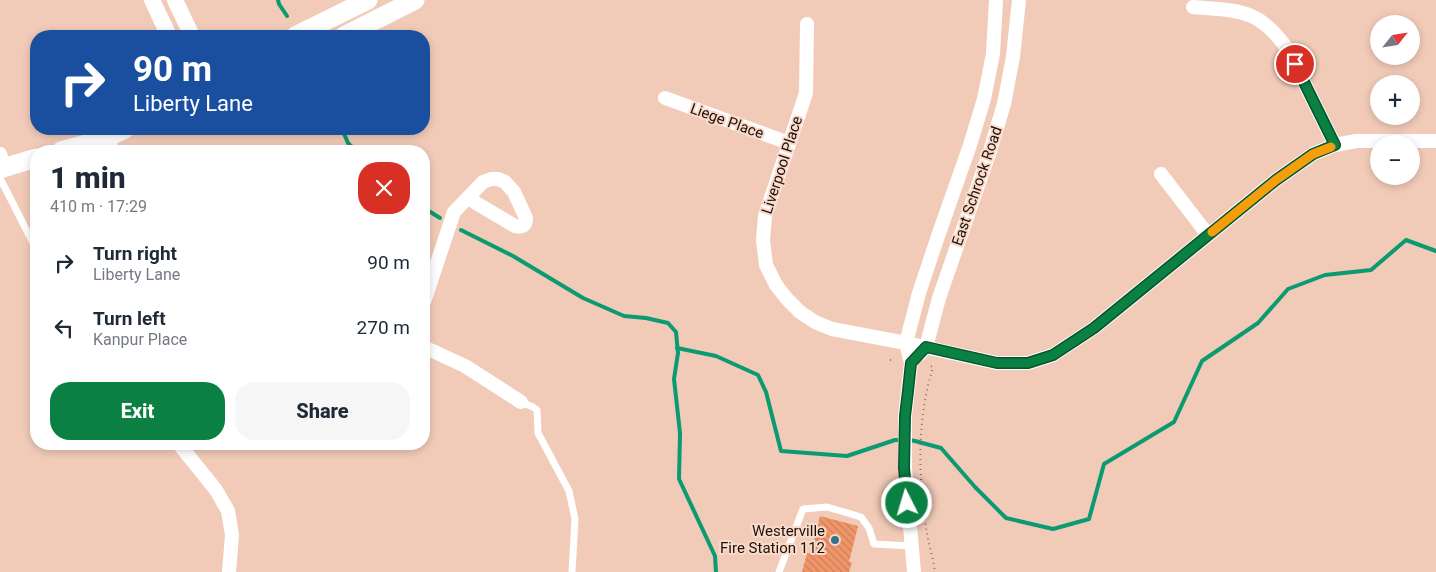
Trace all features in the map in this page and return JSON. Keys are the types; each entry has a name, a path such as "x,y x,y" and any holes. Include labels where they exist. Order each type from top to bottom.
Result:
{"main road":[{"path":"307,30 368,0"},
{"path":"356,30 415,0"},
{"path":"82,145 100,140 117,139"},
{"path":"1,167 30,160"}],"street":[{"path":"152,0 166,30"},
{"path":"175,0 189,30"},
{"name":"East Schrock Road","path":"914,572 904,468 905,416 911,363 906,342 919,292 968,153 984,99 993,54 996,0"},
{"name":"East Schrock Road","path":"911,363 926,347 942,290 1004,104 1013,58 1019,0"},
{"path":"1193,7 1242,12 1255,17 1268,26 1288,50 1335,145"},
{"name":"Liverpool Place","path":"807,24 806,93 765,216 763,240 766,265 776,285 787,300 800,312 832,329 906,342 997,363 1028,363 1053,355 1094,328 1276,180 1313,154 1335,145 1356,141 1436,141"},
{"name":"Liege Place","path":"665,98 789,143"},
{"path":"1161,174 1208,236"},
{"path":"430,284 454,212 469,197"},
{"path":"430,350 464,366 521,402"},
{"path":"184,450 216,490 228,511 232,534 229,572"}],"lane":[{"path":"1,167 30,235"},
{"path":"521,402 537,410 538,433 569,492 575,519 572,572"},
{"path":"779,572 803,509 827,507 861,516 869,528 874,544 912,546"}],"path":[{"path":"932,367 924,402 921,486 926,529 935,572"}],"building":[{"name":"Westerville Fire Station 112","path":"820,516 858,526 849,562 852,562 849,572 802,572 807,553 811,554"}],"waterway":[{"path":"278,0 287,16"},
{"path":"345,135 350,145"},
{"path":"430,212 440,218"},
{"path":"461,230 513,256 583,298 624,316 668,323 676,332 678,353 674,379 680,433 679,479 715,556 716,572"},
{"path":"909,440 941,448 975,487 1006,518 1053,529 1089,519 1104,464 1174,422 1202,361 1258,323 1288,289 1325,275 1371,270 1406,240 1436,251"},
{"path":"677,348 716,356 758,375 766,392 781,451 847,456 895,440 902,440"}],"slow traffic":[{"path":"1212,232 1276,180 1313,154 1331,147"}],"place":[{"name":"Westerville Fire Station 112","path":"835,540"}],"route":[{"path":"907,503 904,468 905,416 911,363 926,347 997,363 1028,363 1053,355 1094,328 1276,180 1313,154 1335,145 1295,64"}]}
